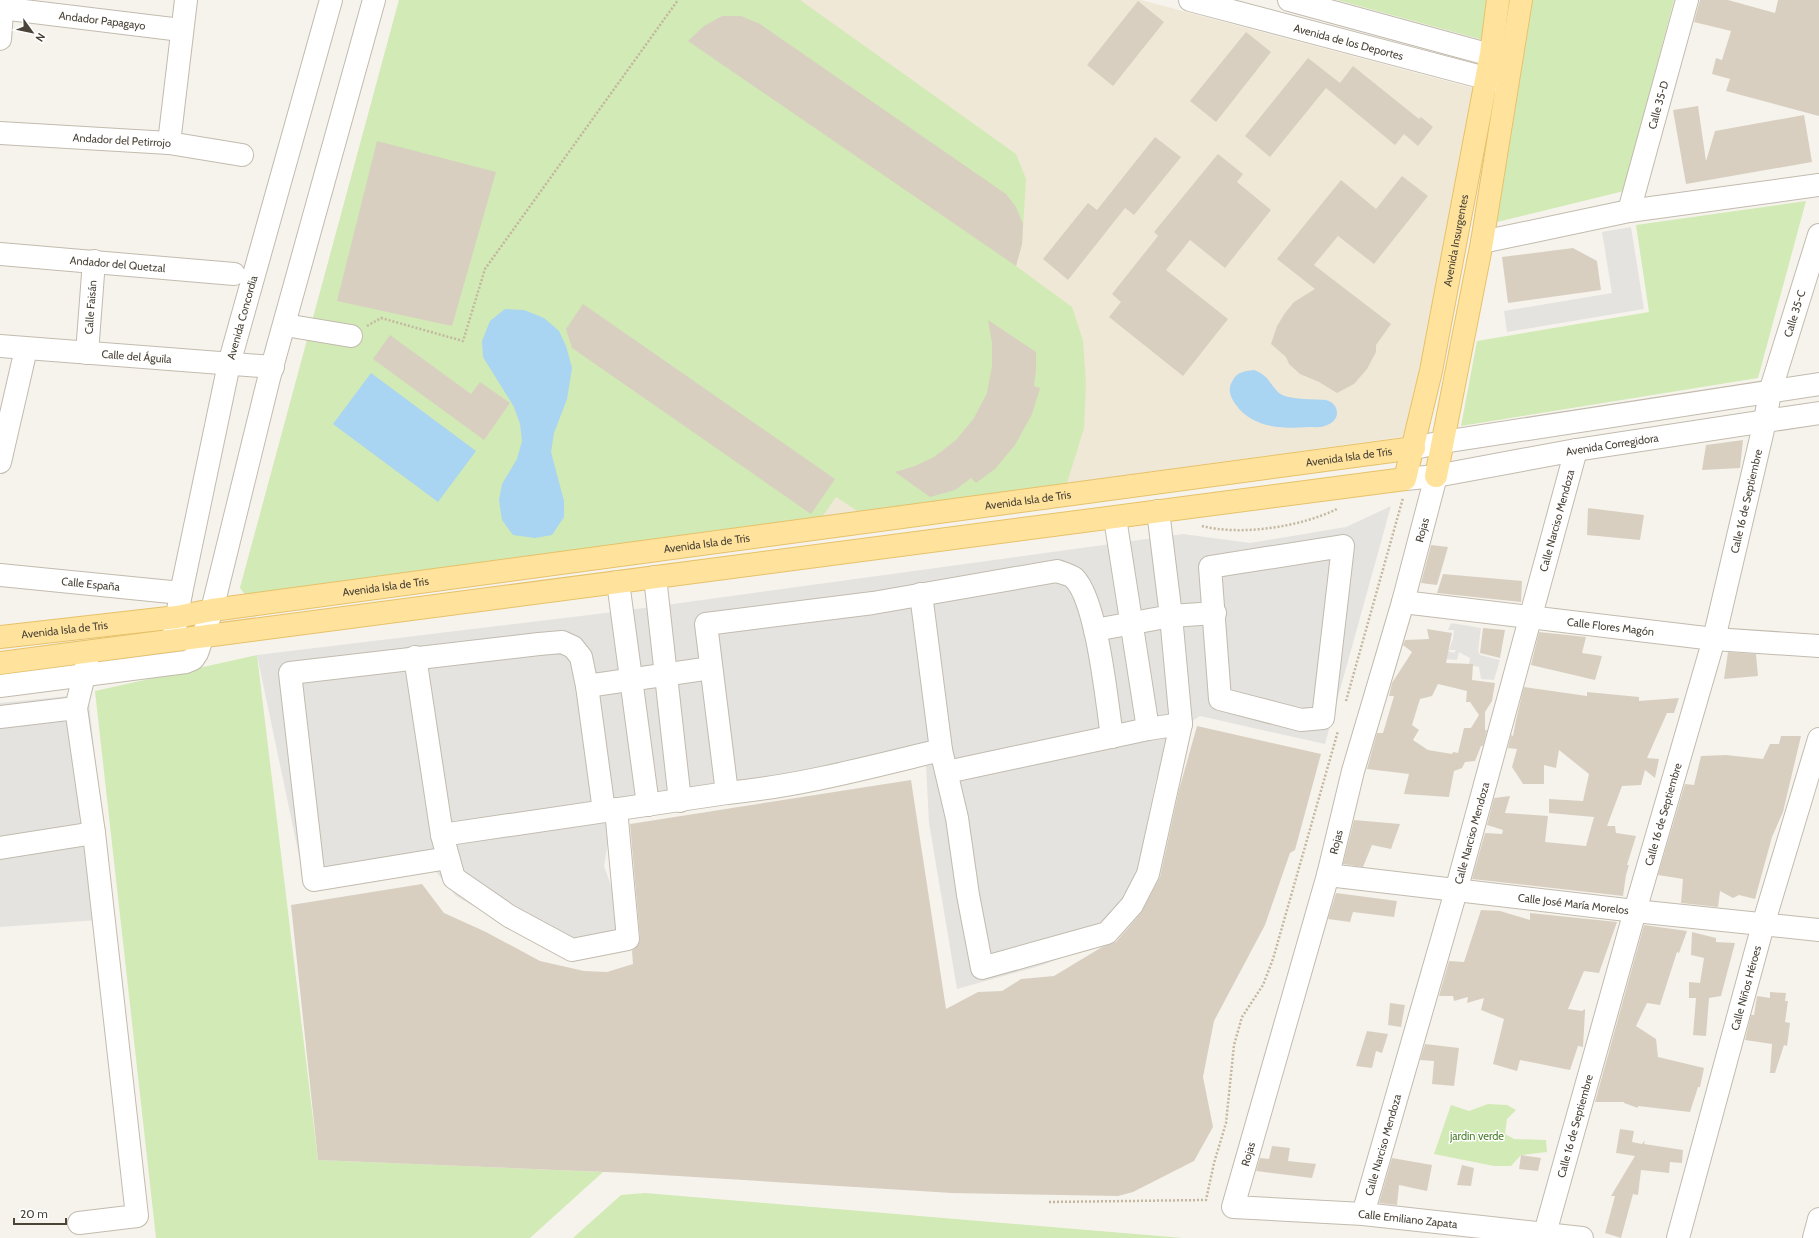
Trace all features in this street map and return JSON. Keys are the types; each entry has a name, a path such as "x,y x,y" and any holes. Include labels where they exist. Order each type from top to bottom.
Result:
{"main road":[{"name":"Avenida Insurgentes","path":"1405,485 1431,371 1491,54 1498,0"},
{"path":"1436,476 1482,242 1513,60 1521,0"},
{"name":"Avenida Isla de Tris","path":"0,636 177,617 212,610 1414,448"},
{"path":"0,663 1114,518 1158,511 1405,485"}],"street":[{"path":"169,143 181,30 186,0"},
{"name":"Avenida Concordia","path":"173,640 181,593 228,369 331,0"},
{"path":"0,686 186,662 193,658 197,653 204,637 212,610 271,372 374,0"},
{"name":"Avenida de los Deportes","path":"1190,0 1508,84"},
{"path":"1289,0 1513,60"},
{"name":"Calle 35-D","path":"1629,210 1687,0"},
{"path":"0,39 2,5"},
{"name":"Andador Papagayo","path":"2,5 181,30"},
{"name":"Andador del Petirrojo","path":"0,133 169,143 242,155"},
{"path":"1482,242 1629,210 1819,185"},
{"name":"Calle 35-C","path":"1770,392 1819,235"},
{"name":"Andador del Quetzal","path":"0,254 234,274"},
{"name":"Calle Faisán","path":"87,353 94,261"},
{"path":"285,325 352,336"},
{"name":"Calle del Águila","path":"0,346 25,355 271,372"},
{"name":"Calle del Águila","path":"0,359 25,355 87,353 228,369"},
{"path":"0,462 25,355"},
{"path":"1414,448 1443,442 1819,384"},
{"name":"Calle 16 de Septiembre","path":"1545,1233 1635,911 1714,639 1765,422 1770,392"},
{"name":"Avenida Corregidora","path":"1405,485 1436,476 1576,450 1819,413"},
{"name":"Calle Narciso Mendoza","path":"1363,1214 1456,891 1576,450"},
{"name":"Rojas","path":"1233,1207 1328,875 1353,771 1403,602 1436,476"},
{"path":"921,594 941,750 948,772 958,818 968,895 982,968 1107,933 1132,905 1148,874 1181,724 1171,616 1158,511"},
{"path":"1114,518 1148,729"},
{"path":"1343,546 1323,718 1302,720 1220,698 1215,613 1210,567 1343,546"},
{"path":"727,793 706,624 873,603 1057,572 1074,578 1085,596 1095,630 1112,737"},
{"name":"Calle España","path":"0,575 181,593"},
{"path":"655,577 680,801"},
{"path":"618,582 648,806"},
{"name":"Calle Flores Magón","path":"1403,602 1714,639 1819,646"},
{"path":"1095,630 1171,616 1215,613"},
{"path":"415,658 442,835 454,878 509,916 572,950 628,939 610,810 581,657 573,647 562,642 415,658 290,673 314,880 448,858"},
{"path":"78,1222 137,1216 94,833 76,708 91,651"},
{"path":"587,686 711,668"},
{"path":"0,717 76,708"},
{"path":"948,772 1148,729 1181,724"},
{"name":"Calle Niños Héroes","path":"1678,1238 1763,925 1819,739"},
{"path":"442,835 610,810 648,806 727,793 766,789 807,782 941,750"},
{"path":"0,848 94,833"},
{"name":"Calle José María Morelos","path":"1328,875 1456,891 1819,930"},
{"name":"Calle Emiliano Zapata","path":"1233,1207 1363,1214 1582,1238"},
{"path":"1814,1238 1819,1219"}],"path":[{"path":"352,336 381,318 463,341 485,269 678,0"},
{"path":"1345,706 1405,485"},
{"path":"1195,524 1230,531 1250,531 1292,523 1325,514 1338,508"},
{"path":"1049,1202 1206,1200 1214,1163 1226,1123 1234,1045 1242,1017 1263,985 1273,959 1338,729"}],"shaded area":[{"path":"399,0 1141,0 1473,88 1408,436 247,597 240,588"},
{"path":"1631,227 1644,309 1507,332 1504,311 1612,293 1602,232"},
{"path":"1391,506 1325,744 1200,716 1173,733 1156,779 1132,897 1087,947 1043,965 957,989 929,823 926,766 816,789 613,813 604,866 623,920 625,950 566,960 456,896 428,862 306,889 257,655 622,611 1183,534 1250,543 1346,527"},
{"path":"1451,623 1481,628 1478,651 1480,655 1500,660 1494,680 1481,679 1479,667 1469,665 1470,658 1459,652 1457,660 1443,659 1448,651 1454,653 1456,650 1449,650 1453,639 1454,630 1448,630"},
{"path":"88,694 113,919 0,927 0,703"}],"green space":[{"path":"399,0 800,0 1016,154 1026,179 1022,244 1016,266 1072,307 1083,341 1086,383 1084,428 1067,483 859,512 836,497 822,517 247,597 240,588"},
{"path":"1337,0 1489,0 1483,40"},
{"path":"1533,0 1674,0 1624,191 1497,222"},
{"path":"1806,201 1758,378 1461,426 1477,341 1649,312 1636,225"},
{"path":"257,655 318,1160 603,1172 530,1238 156,1238 95,691"},
{"name":"jardin verde","path":"1488,1104 1507,1105 1516,1110 1507,1119 1505,1134 1514,1139 1546,1140 1547,1152 1521,1155 1511,1166 1494,1166 1434,1154 1451,1105 1469,1111"},
{"path":"645,1193 1183,1238 573,1238 621,1195"}],"water":[{"path":"505,309 524,310 544,318 559,331 566,346 572,368 567,399 554,433 551,452 564,501 564,517 552,535 535,538 513,535 502,520 499,500 502,484 517,459 522,441 520,424 514,407 483,357 482,341 490,321"},
{"path":"1254,370 1264,375 1275,389 1283,395 1295,398 1326,400 1331,402 1336,408 1337,412 1335,420 1323,427 1289,428 1259,423 1243,413 1232,399 1230,390 1231,383 1237,375 1244,371"},
{"path":"371,373 476,451 438,502 333,424"}],"building":[{"path":"1700,0 1728,0 1775,13 1778,0 1819,0 1819,116 1726,91 1730,79 1712,74 1716,58 1722,60 1731,31 1694,22"},
{"path":"1138,1 1164,22 1113,86 1087,65"},
{"path":"722,16 741,16 760,24 1006,194 1016,207 1023,224 1022,244 1016,266 688,41 704,26"},
{"path":"1246,32 1271,52 1216,122 1190,101"},
{"path":"1308,58 1340,83 1353,66 1419,119 1421,117 1433,127 1418,146 1404,134 1395,145 1326,88 1270,157 1245,136"},
{"path":"1698,106 1706,161 1715,131 1804,115 1812,162 1686,184 1673,110"},
{"path":"1155,137 1181,157 1134,215 1125,208 1068,280 1043,259 1088,203 1097,210"},
{"path":"377,141 496,172 452,326 337,301"},
{"path":"1218,154 1243,174 1237,182 1271,210 1225,268 1190,240 1166,270 1228,319 1183,376 1109,317 1121,302 1112,294 1158,236 1154,232"},
{"path":"1402,176 1428,196 1374,264 1338,236 1314,265 1391,324 1376,345 1376,352 1367,369 1354,384 1337,393 1319,382 1300,374 1289,364 1286,357 1271,344 1277,326 1285,313 1294,302 1315,289 1277,259 1341,180 1376,209"},
{"path":"1573,248 1597,261 1601,290 1508,303 1502,257"},
{"path":"583,304 835,479 811,514 572,348 566,329"},
{"path":"988,320 1036,352 1034,386 1040,388 1032,414 1015,445 995,469 976,483 971,478 955,490 930,497 895,472 915,466 934,457 956,440 974,418 987,393 992,366 992,343"},
{"path":"390,335 471,394 480,382 510,403 484,440 373,359"},
{"path":"1743,440 1740,468 1702,470 1706,445"},
{"path":"1588,508 1644,515 1640,540 1587,535"},
{"path":"1431,545 1448,547 1437,585 1421,583"},
{"path":"1443,574 1522,581 1521,602 1437,593"},
{"path":"1483,628 1505,630 1500,658 1480,653"},
{"path":"1427,629 1452,633 1446,663 1473,664 1472,680 1495,683 1492,701 1485,712 1485,730 1487,730 1483,746 1481,746 1475,761 1465,762 1462,768 1454,771 1449,797 1404,794 1409,774 1367,769 1377,733 1383,733 1394,696 1389,696 1392,683 1412,652 1403,645 1405,640 1429,639","holes":["1438,684 1467,691 1466,702 1470,702 1479,715 1471,728 1464,728 1458,753 1453,752 1452,754 1428,750 1413,740 1419,730 1412,725 1420,699 1432,696"]},
{"path":"1539,632 1586,637 1582,653 1602,656 1595,680 1531,665"},
{"path":"1728,652 1756,654 1758,676 1724,679"},
{"path":"1524,687 1587,696 1587,692 1639,697 1639,701 1679,698 1674,713 1667,713 1647,758 1659,759 1655,778 1645,770 1641,785 1622,786 1607,826 1615,826 1616,833 1636,836 1627,865 1629,865 1623,896 1472,879 1485,833 1502,834 1503,830 1487,825 1494,798 1510,796 1505,813 1548,816 1545,842 1586,846 1594,817 1549,813 1549,799 1583,801 1589,774 1559,750 1556,768 1544,765 1544,784 1523,784 1512,767 1517,749 1508,748 1511,735 1513,736"},
{"path":"1197,726 1321,754 1295,850 1290,853 1265,925 1214,1021 1203,1077 1213,1127 1194,1161 1133,1192 1118,1196 952,1193 629,1173 318,1160 291,905 422,884 444,913 486,932 540,961 584,971 607,972 633,964 632,951 639,944 640,938 630,824 911,780 946,1009 978,992 1002,991 1021,979 1054,976 1102,947 1116,942 1141,913 1160,877 1179,790"},
{"path":"1781,736 1801,736 1783,812 1772,837 1755,899 1739,895 1733,898 1720,891 1718,907 1681,903 1683,879 1658,875 1685,784 1694,785 1701,756 1726,755 1763,759 1770,744 1779,744"},
{"path":"1354,820 1400,824 1391,849 1372,845 1363,867 1343,864"},
{"path":"1336,893 1397,901 1394,917 1353,912 1350,922 1328,919"},
{"path":"1481,910 1500,911 1530,920 1530,913 1617,922 1599,973 1584,971 1568,1009 1582,1011 1585,1009 1583,1047 1578,1046 1570,1070 1520,1060 1517,1071 1493,1064 1504,1019 1481,1010 1484,998 1467,1003 1468,997 1454,1001 1453,996 1439,996 1449,961 1464,962"},
{"path":"1644,925 1687,931 1679,953 1677,952 1660,1005 1647,1003 1636,1026 1656,1039 1658,1057 1704,1068 1700,1087 1698,1087 1690,1112 1638,1106 1638,1108 1624,1102 1595,1102"},
{"path":"1692,932 1716,938 1716,942 1735,943 1721,996 1709,998 1706,1036 1693,1035 1696,998 1689,998 1689,982 1700,983 1704,958 1691,955"},
{"path":"1770,992 1786,993 1785,1001 1788,1001 1785,1022 1790,1023 1787,1046 1784,1045 1775,1073 1770,1073 1772,1044 1745,1040 1751,1015 1754,1015 1757,996 1770,998"},
{"path":"1390,1003 1405,1005 1401,1027 1388,1025"},
{"path":"1367,1031 1388,1034 1382,1053 1376,1051 1372,1068 1356,1066"},
{"path":"1425,1044 1459,1048 1454,1086 1432,1084 1434,1061 1420,1060"},
{"path":"1620,1129 1634,1131 1632,1142 1642,1144 1645,1140 1644,1144 1683,1150 1682,1163 1670,1162 1669,1173 1641,1170 1638,1195 1633,1194 1621,1238 1605,1233 1615,1196 1611,1196 1635,1156 1616,1153"},
{"path":"1272,1146 1290,1148 1288,1161 1316,1164 1312,1178 1256,1171 1260,1158 1269,1159"},
{"path":"1521,1155 1541,1158 1538,1171 1519,1169"},
{"path":"1392,1158 1432,1165 1427,1191 1399,1185 1397,1205 1379,1203"},
{"path":"1462,1165 1474,1168 1471,1186 1457,1185"}]}
